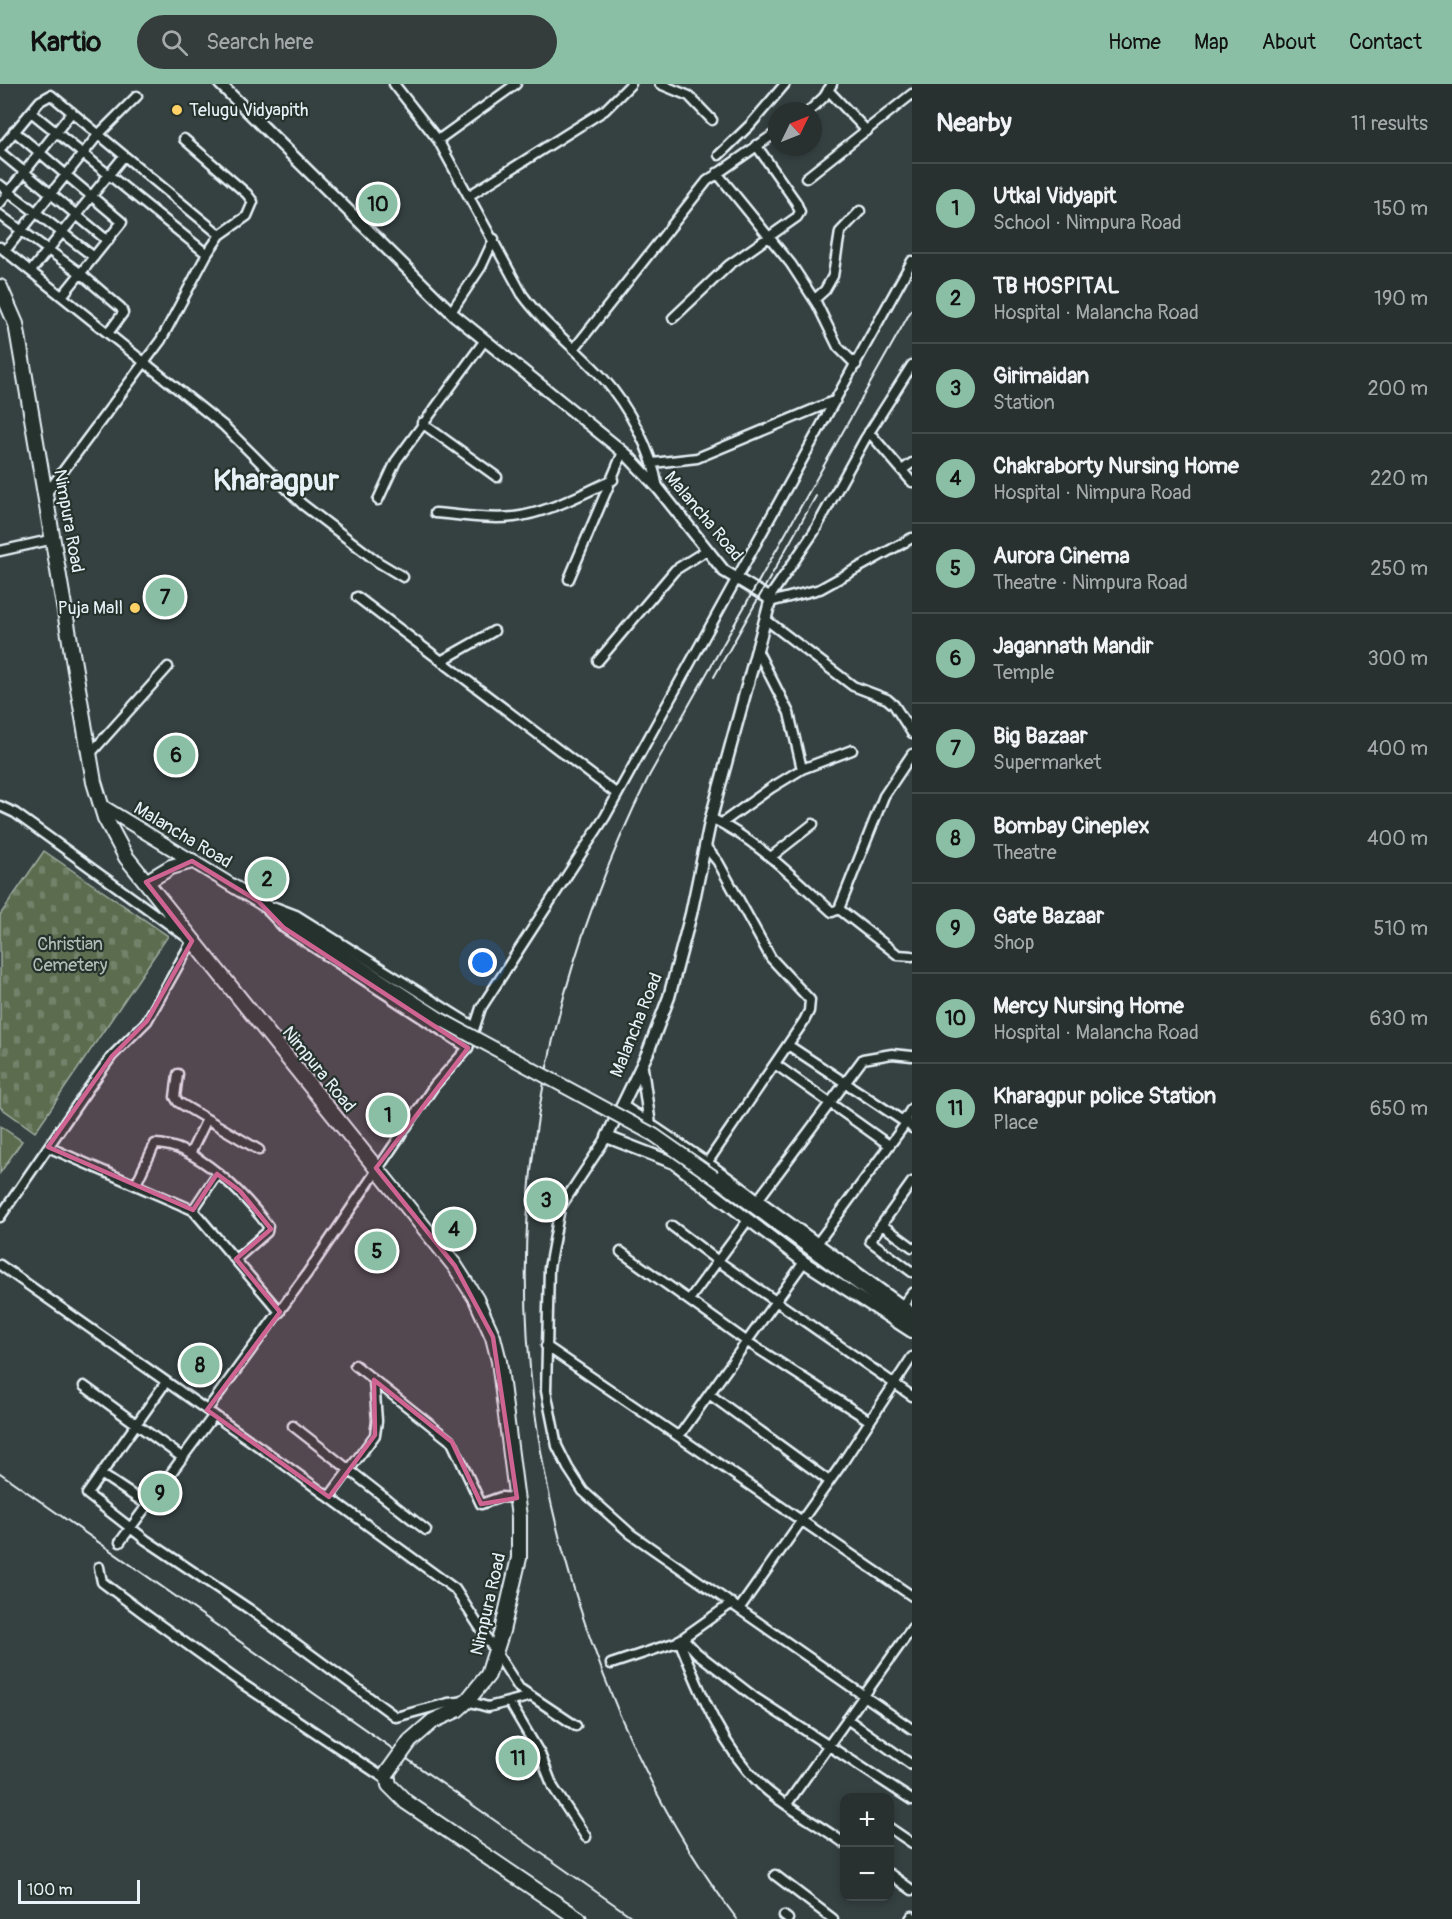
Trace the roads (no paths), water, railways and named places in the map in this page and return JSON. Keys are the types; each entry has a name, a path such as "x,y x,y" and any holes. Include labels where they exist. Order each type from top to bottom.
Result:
{"main road":[{"name":"Nimpura Road","path":"0,287 16,324 90,754 102,806 114,838 192,941 455,1266 476,1299 493,1337 504,1394 517,1498 519,1558 496,1653 488,1675 457,1710 433,1720 410,1741 387,1777"},
{"name":"Malancha Road","path":"102,806 258,901 440,1018 654,1135 912,1323"},
{"path":"146,882 171,867 192,861"},
{"path":"387,1777 406,1802 579,1919"}],"street":[{"name":"Malancha Road","path":"220,84 451,312 623,452 658,488 724,571 736,581 769,600 711,818 669,997 642,1065 607,1137"},
{"path":"394,84 438,140 522,294 604,379 648,446 658,488"},
{"path":"438,140 516,84"},
{"path":"470,195 605,110 631,84"},
{"path":"660,84 689,96 712,120"},
{"path":"719,155 750,125 785,84"},
{"path":"817,102 830,87 867,131"},
{"path":"806,178 912,94"},
{"path":"108,241 0,151 14,131 45,97 51,95 220,235"},
{"path":"137,96 98,135 21,232 3,249 224,426 291,495 345,538 403,577"},
{"path":"31,112 207,254"},
{"path":"0,203 72,112"},
{"path":"14,131 122,222 63,295"},
{"path":"46,494 161,340 207,254 220,235 247,216 252,209 251,198 184,138"},
{"path":"574,349 707,181 768,138"},
{"path":"673,318 729,265 797,218 799,207 756,145"},
{"path":"31,271 124,156"},
{"path":"717,173 791,264 814,299 835,341 856,365"},
{"path":"0,185 93,257"},
{"path":"814,299 825,290 833,276 840,232 860,211"},
{"path":"0,215 80,273 123,310 109,332"},
{"path":"451,312 480,267 494,239"},
{"path":"120,1542 132,1529 183,1458 210,1413 376,1168 434,1086 468,1048 473,1026 481,1008 617,794 912,261"},
{"path":"378,500 396,461 485,340"},
{"path":"769,600 814,531 869,432 912,365"},
{"path":"653,463 697,458 837,400"},
{"path":"422,423 497,477"},
{"path":"869,432 912,482"},
{"path":"569,579 623,452"},
{"path":"902,470 912,463"},
{"path":"435,513 495,518 516,517 554,506 613,480"},
{"path":"769,600 826,586 912,538"},
{"path":"0,551 54,539"},
{"path":"598,660 675,570 707,550"},
{"path":"357,597 617,794"},
{"path":"765,620 853,686 894,705 912,733"},
{"path":"441,661 494,631"},
{"path":"757,651 789,713 802,770"},
{"path":"90,754 168,667"},
{"path":"722,823 771,788 802,770 852,750"},
{"path":"711,818 722,823 771,857 832,912 839,909 884,796 912,754"},
{"path":"0,806 15,813 192,941 147,1021 112,1056 0,1217"},
{"path":"771,857 813,824"},
{"path":"705,846 736,892 765,950 810,1000 809,1011 788,1045 707,1164"},
{"path":"258,901 296,915 473,1026"},
{"path":"258,901 284,928 468,1048"},
{"path":"839,909 898,955 912,956"},
{"path":"788,1045 909,1126"},
{"path":"757,1200 857,1065 873,1056 892,1054 912,1056"},
{"path":"775,1064 889,1145"},
{"path":"642,1065 650,1125"},
{"path":"178,1074 175,1089 178,1102 259,1149"},
{"path":"622,1106 707,1164 912,1313"},
{"path":"909,1126 905,1119 912,1108"},
{"path":"190,1154 207,1119"},
{"path":"816,1245 889,1145 909,1126"},
{"path":"912,1332 804,1262 674,1163 607,1137 560,1208 554,1233 548,1280 546,1391 557,1446 583,1491 631,1534 912,1728"},
{"path":"136,1184 155,1144 190,1154 217,1174 247,1199 269,1228 236,1259"},
{"path":"48,1147 193,1210 280,1312"},
{"path":"193,1210 217,1174"},
{"path":"912,1182 870,1241 912,1272"},
{"path":"689,1300 748,1220"},
{"path":"882,1225 912,1246"},
{"path":"672,1226 718,1261 912,1396"},
{"path":"621,1252 746,1341 870,1421"},
{"path":"679,1436 774,1300 804,1262"},
{"path":"0,1265 330,1497 455,1589 515,1684 528,1697 576,1726"},
{"path":"902,1306 912,1293"},
{"path":"546,1346 912,1596"},
{"path":"611,1664 681,1639 736,1606 829,1481 912,1357"},
{"path":"355,1365 452,1442 479,1502 486,1503 501,1497 517,1498"},
{"path":"330,1497 377,1428 374,1380"},
{"path":"166,1382 87,1494 132,1529 241,1603 396,1717 427,1707 467,1701 488,1707 528,1697"},
{"path":"84,1386 183,1458"},
{"path":"709,1394 829,1481"},
{"path":"293,1426 426,1530"},
{"path":"101,1474 148,1506"},
{"path":"99,1567 102,1582 142,1612 241,1683 387,1777"},
{"path":"787,1804 912,1628"},
{"path":"681,1639 754,1697 912,1800"},
{"path":"681,1639 709,1710 731,1749 762,1786 840,1840"},
{"path":"510,1702 540,1754 552,1787 586,1837"},
{"path":"847,1719 912,1765"},
{"path":"894,1831 912,1843"},
{"path":"775,1875 834,1919"},
{"path":"894,1877 912,1889"}],"railway":[{"path":"737,1919 691,1853 634,1747 589,1635 556,1525 536,1416 526,1307 529,1200 542,1092 567,986 603,881 649,776 912,309"},
{"path":"714,677 816,496"},
{"path":"0,1473 635,1919"}],"place":[{"name":"Telugu Vidyapith","path":"177,110"},
{"name":"Mercy Nursing Home","path":"378,204"},
{"name":"Big Bazaar","path":"165,597"},
{"name":"Puja Mall","path":"135,608"},
{"name":"Jagannath Mandir","path":"176,755"},
{"name":"TB HOSPITAL","path":"267,879"},
{"name":"Utkal Vidyapit","path":"388,1115"},
{"name":"Girimaidan","path":"546,1200"},
{"name":"Chakraborty Nursing Home","path":"454,1229"},
{"name":"Aurora Cinema","path":"377,1251"},
{"name":"Bombay Cineplex","path":"200,1365"},
{"name":"Gate Bazaar","path":"160,1493"},
{"name":"Kharagpur police Station","path":"518,1758"}],"district":[{"name":"Kharagpur","path":"276,480"}],"park label":[{"name":"Christian Cemetery","path":"70,954"}]}
